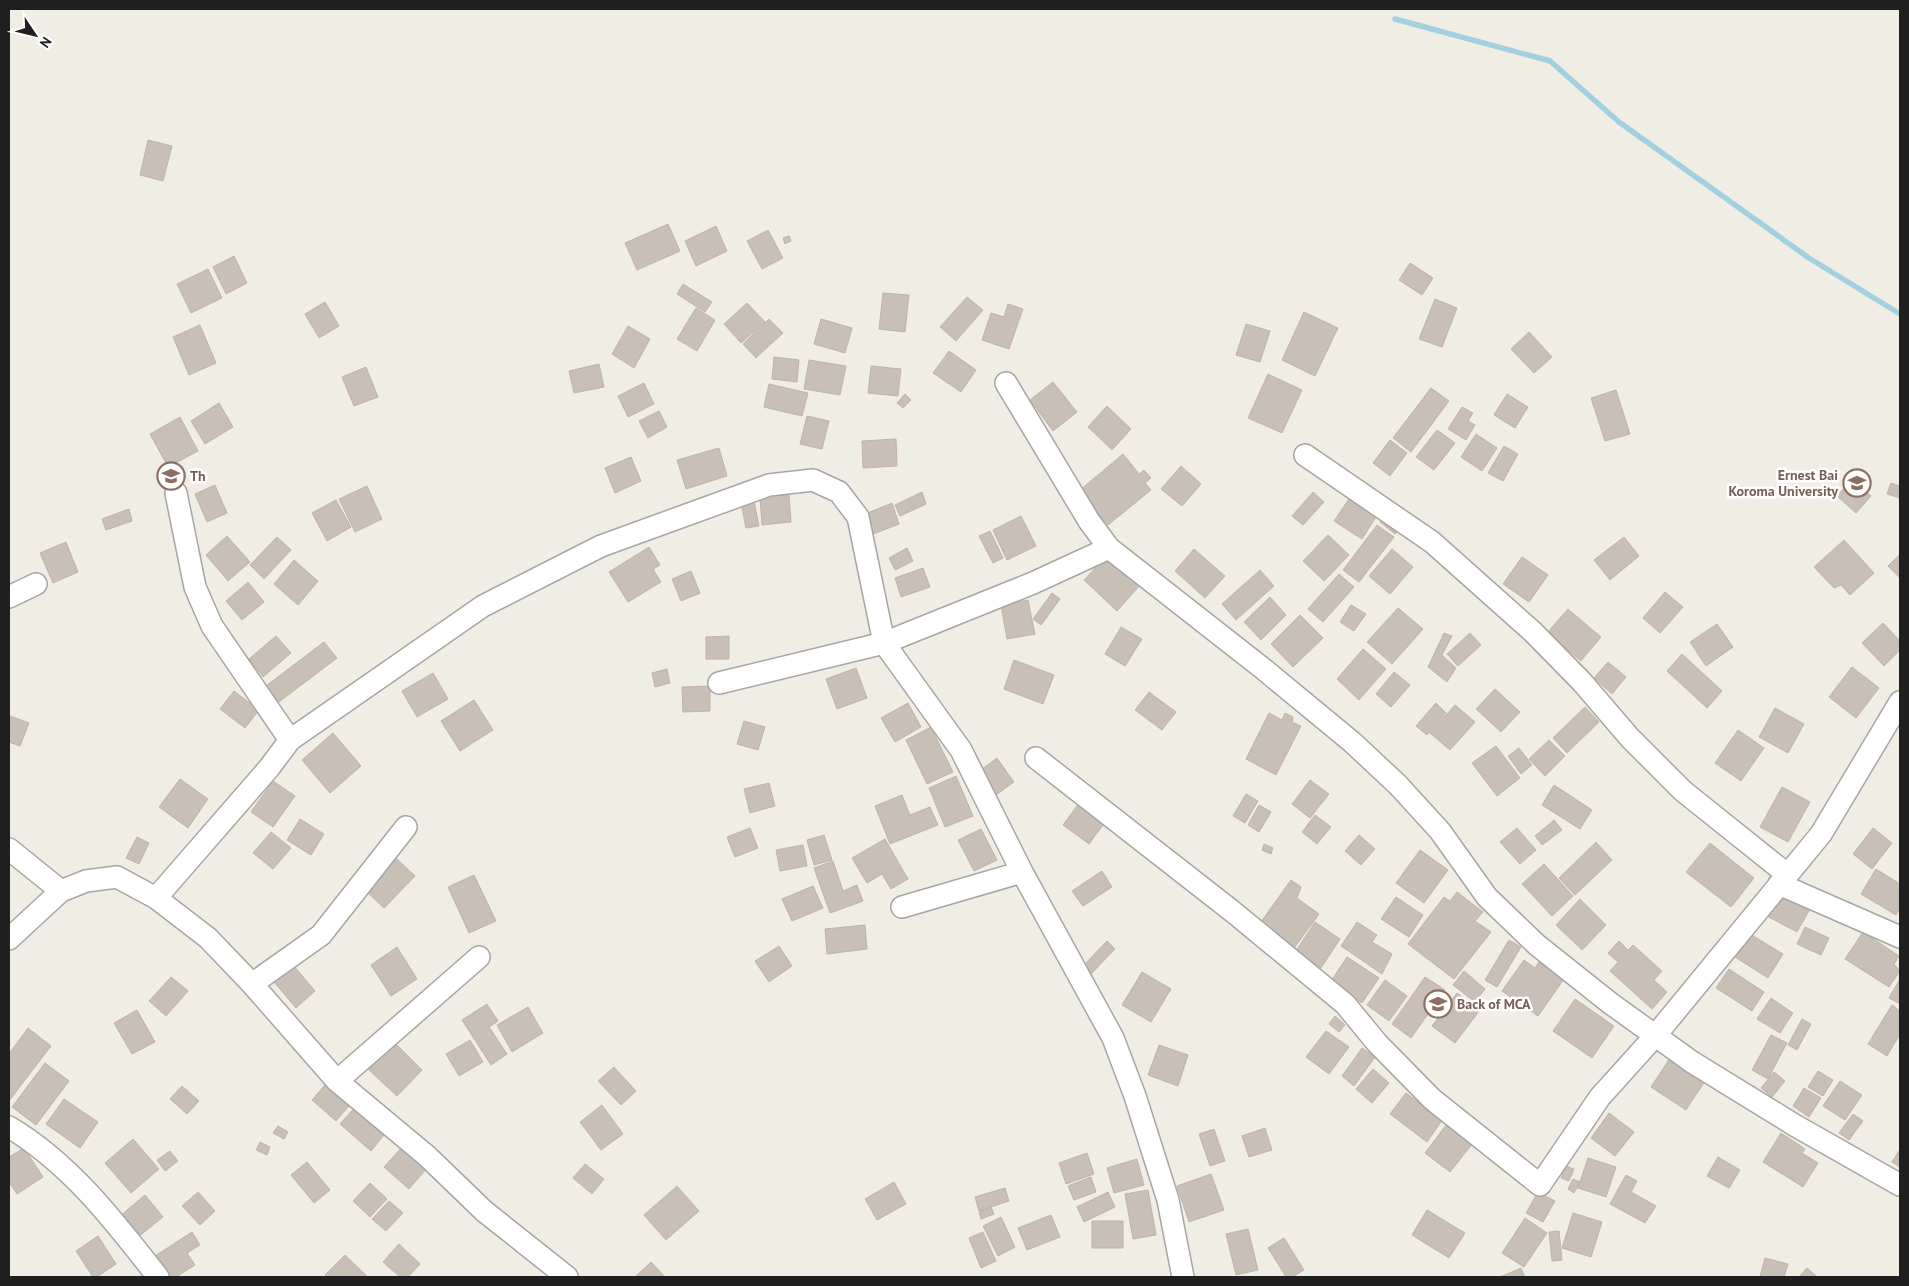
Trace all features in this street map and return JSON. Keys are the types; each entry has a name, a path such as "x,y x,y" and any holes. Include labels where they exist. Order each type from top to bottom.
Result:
{"street":[{"path":"1006,383 1089,522 1109,548 1261,667 1352,742 1398,785 1440,831 1487,897 1538,945 1655,1036 1692,1062 1796,1126 1900,1185"},
{"path":"1305,454 1432,542 1533,632 1582,682 1630,738 1683,791 1783,880 1900,937"},
{"path":"156,898 269,768 290,740 483,606 600,546 768,485 813,480 839,492 858,517 884,643 961,750 1022,872 1113,1038 1135,1096 1168,1200 1184,1277"},
{"path":"176,493 195,587 212,626 290,740"},
{"path":"719,684 884,643 1033,583 1109,548"},
{"path":"9,597 36,584"},
{"path":"1036,758 1232,911 1345,1004 1377,1043 1432,1099 1540,1185 1600,1097 1655,1036 1821,834 1898,710"},
{"path":"252,984 321,935 406,827"},
{"path":"9,849 61,891"},
{"path":"902,906 1022,872"},
{"path":"9,939 61,891 86,881 117,877 156,898 208,938 252,984 337,1081 427,1156 484,1211 567,1277"},
{"path":"337,1081 479,956"},
{"path":"9,1127 31,1140 80,1184 118,1226 158,1277"}],"building":[{"path":"148,140 172,146 163,181 140,175"},
{"path":"668,224 680,251 637,270 625,243"},
{"path":"716,226 727,251 696,266 685,241"},
{"path":"768,230 783,258 762,269 747,241"},
{"path":"789,236 791,241 785,244 783,238"},
{"path":"234,256 247,283 226,294 213,267"},
{"path":"1410,263 1433,278 1422,295 1399,280"},
{"path":"208,269 222,298 191,313 177,284"},
{"path":"683,284 712,302 705,312 677,294"},
{"path":"883,293 909,295 905,332 879,329"},
{"path":"967,297 983,310 956,341 940,327"},
{"path":"1435,299 1457,308 1442,347 1419,339"},
{"path":"325,302 339,326 319,338 305,314"},
{"path":"747,303 765,322 741,343 724,324"},
{"path":"1008,304 1023,309 1009,349 982,340 991,313 1004,317"},
{"path":"696,308 715,320 697,351 677,339"},
{"path":"1304,312 1338,328 1315,376 1282,360"},
{"path":"769,319 783,333 756,358 743,344"},
{"path":"821,319 852,328 845,353 814,344"},
{"path":"1246,324 1270,331 1260,362 1236,355"},
{"path":"200,325 216,363 189,375 173,337"},
{"path":"628,326 650,339 634,368 612,354"},
{"path":"1529,332 1552,357 1534,373 1511,349"},
{"path":"949,351 976,370 961,392 933,373"},
{"path":"774,357 799,360 797,382 772,379"},
{"path":"809,360 846,366 840,395 804,389"},
{"path":"599,364 604,387 574,393 569,371"},
{"path":"871,366 901,369 898,396 868,393"},
{"path":"366,367 378,397 354,406 342,377"},
{"path":"1268,374 1302,390 1282,433 1248,418"},
{"path":"1053,382 1077,412 1053,431 1030,400"},
{"path":"644,383 654,404 628,417 618,396"},
{"path":"769,384 808,393 802,416 764,407"},
{"path":"1431,388 1449,401 1411,452 1393,438"},
{"path":"1616,390 1630,434 1605,441 1591,398"},
{"path":"905,394 911,400 903,408 897,403"},
{"path":"1507,394 1528,407 1515,428 1494,415"},
{"path":"219,403 233,427 205,444 191,421"},
{"path":"1107,406 1131,429 1112,450 1088,427"},
{"path":"1462,407 1473,413 1468,421 1475,425 1466,440 1448,429"},
{"path":"659,411 667,427 648,438 639,421"},
{"path":"807,416 829,421 822,449 800,444"},
{"path":"180,417 198,451 168,467 150,434"},
{"path":"1437,430 1455,443 1434,470 1416,457"},
{"path":"1476,434 1497,448 1482,471 1461,457"},
{"path":"896,439 897,466 863,468 862,441"},
{"path":"1390,440 1407,453 1390,476 1373,463"},
{"path":"1504,446 1518,454 1503,481 1488,473"},
{"path":"719,448 727,476 686,489 677,460"},
{"path":"1123,454 1139,474 1144,470 1151,478 1145,483 1151,490 1108,525 1079,491"},
{"path":"631,457 641,481 615,493 605,468"},
{"path":"1181,466 1201,484 1182,506 1161,489"},
{"path":"1852,479 1871,496 1856,513 1837,496"},
{"path":"1891,483 1900,486 1900,498 1887,494"},
{"path":"215,485 227,513 207,522 195,494"},
{"path":"367,486 382,519 355,532 339,499"},
{"path":"922,492 926,504 900,516 895,505"},
{"path":"1313,492 1324,502 1303,525 1292,516"},
{"path":"789,494 791,522 762,525 760,497"},
{"path":"1351,496 1381,509 1362,539 1334,521"},
{"path":"336,500 351,527 327,541 312,513"},
{"path":"754,501 759,526 746,528 741,503"},
{"path":"892,503 899,524 873,534 865,514"},
{"path":"129,509 132,521 106,530 102,519"},
{"path":"1386,514 1401,526 1395,534 1380,522"},
{"path":"1021,516 1036,546 1007,560 993,530"},
{"path":"1377,525 1394,537 1359,582 1343,570"},
{"path":"990,531 1003,558 993,563 979,536"},
{"path":"1328,535 1349,555 1324,581 1303,561"},
{"path":"227,536 250,562 228,581 206,555"},
{"path":"277,537 291,550 264,579 250,565"},
{"path":"1624,537 1639,556 1610,580 1594,560"},
{"path":"1844,540 1874,573 1850,595 1841,585 1834,588 1814,567"},
{"path":"66,542 78,572 53,583 40,553"},
{"path":"649,547 660,565 653,569 661,582 628,602 609,572"},
{"path":"907,548 913,561 895,570 889,558"},
{"path":"1194,549 1225,576 1205,598 1175,571"},
{"path":"1392,549 1413,567 1390,594 1369,576"},
{"path":"1108,554 1141,584 1117,611 1084,580"},
{"path":"1900,554 1900,578 1888,566"},
{"path":"1522,557 1548,575 1529,602 1503,584"},
{"path":"294,560 318,581 298,605 274,584"},
{"path":"923,568 930,587 901,597 895,578"},
{"path":"1260,570 1274,586 1236,620 1222,604"},
{"path":"691,571 700,593 681,601 672,579"},
{"path":"1339,574 1354,587 1323,622 1308,609"},
{"path":"248,582 264,602 242,620 226,601"},
{"path":"1665,592 1683,607 1660,633 1643,618"},
{"path":"1052,593 1060,599 1041,625 1033,619"},
{"path":"1270,597 1286,615 1261,640 1244,622"},
{"path":"1028,600 1035,634 1007,639 1001,605"},
{"path":"1351,605 1366,614 1354,631 1340,622"},
{"path":"1398,608 1423,629 1392,664 1367,642"},
{"path":"1568,609 1601,637 1581,661 1547,633"},
{"path":"1300,615 1323,638 1293,667 1271,644"},
{"path":"1883,623 1900,641 1900,650 1884,666 1862,643"},
{"path":"1717,624 1733,647 1706,666 1690,642"},
{"path":"1121,627 1142,639 1125,666 1105,654"},
{"path":"1444,633 1452,636 1442,655 1456,668 1447,682 1428,667"},
{"path":"1470,633 1481,645 1458,666 1447,654"},
{"path":"276,636 291,653 263,677 249,659"},
{"path":"729,636 729,659 706,659 706,637"},
{"path":"324,642 337,658 279,702 266,686"},
{"path":"1363,649 1386,669 1359,700 1337,679"},
{"path":"1682,654 1722,691 1707,708 1667,671"},
{"path":"1014,660 1054,675 1043,704 1004,689"},
{"path":"1608,662 1626,677 1612,694 1594,678"},
{"path":"1852,667 1879,688 1856,718 1829,697"},
{"path":"856,668 867,698 837,709 826,679"},
{"path":"667,669 670,683 655,687 652,673"},
{"path":"1394,672 1410,685 1391,707 1376,694"},
{"path":"433,673 448,699 417,717 402,691"},
{"path":"710,686 710,711 683,712 682,687"},
{"path":"1495,689 1520,712 1501,732 1476,709"},
{"path":"234,691 259,710 245,728 220,709"},
{"path":"1149,692 1176,712 1162,730 1135,710"},
{"path":"474,700 493,730 460,751 441,721"},
{"path":"908,703 921,727 895,742 881,718"},
{"path":"1436,703 1446,713 1427,735 1416,726"},
{"path":"1455,705 1475,722 1450,750 1430,733"},
{"path":"1585,707 1599,722 1567,753 1553,738"},
{"path":"1775,708 1804,724 1788,753 1759,737"},
{"path":"1269,713 1282,720 1285,713 1293,717 1292,722 1301,726 1276,775 1246,759"},
{"path":"10,716 29,723 20,746 9,742"},
{"path":"744,721 765,727 758,750 737,744"},
{"path":"931,727 953,772 927,784 906,740"},
{"path":"1738,730 1764,748 1741,781 1715,763"},
{"path":"333,733 361,766 330,793 302,760"},
{"path":"1549,740 1565,756 1545,776 1529,759"},
{"path":"1496,746 1520,778 1497,796 1472,763"},
{"path":"1519,748 1532,765 1521,774 1508,756"},
{"path":"997,758 1014,782 996,795 978,772"},
{"path":"956,776 973,816 945,827 929,788"},
{"path":"180,779 208,799 188,828 159,807"},
{"path":"1310,780 1329,794 1310,818 1292,804"},
{"path":"273,781 295,796 273,827 251,812"},
{"path":"769,783 775,806 750,813 744,789"},
{"path":"1554,785 1592,810 1580,829 1542,805"},
{"path":"1782,787 1810,802 1788,842 1760,827"},
{"path":"1246,794 1258,801 1245,823 1233,816"},
{"path":"902,795 910,815 930,807 938,825 890,844 875,806"},
{"path":"1080,802 1106,821 1089,844 1063,825"},
{"path":"1259,805 1271,812 1259,832 1248,825"},
{"path":"1315,815 1331,827 1317,844 1302,832"},
{"path":"300,819 324,834 311,855 287,840"},
{"path":"1554,820 1562,830 1542,845 1535,836"},
{"path":"750,828 758,848 735,857 727,837"},
{"path":"1517,828 1536,850 1520,864 1500,842"},
{"path":"1873,828 1892,843 1872,869 1853,854"},
{"path":"981,829 997,860 974,871 958,840"},
{"path":"271,832 291,848 273,869 253,853"},
{"path":"824,835 832,860 814,865 807,840"},
{"path":"1359,835 1375,849 1361,865 1345,851"},
{"path":"137,837 149,843 139,864 126,858"},
{"path":"885,839 908,879 891,889 882,874 867,883 852,858"},
{"path":"1596,842 1612,860 1575,895 1559,878"},
{"path":"1710,843 1754,878 1731,907 1686,872"},
{"path":"1264,844 1273,848 1271,854 1262,850"},
{"path":"803,845 807,866 780,871 776,850"},
{"path":"1420,850 1448,870 1424,903 1396,883"},
{"path":"395,857 415,876 384,908 365,890"},
{"path":"833,861 843,891 857,885 863,901 830,913 814,868"},
{"path":"1544,864 1573,896 1552,916 1522,884"},
{"path":"1876,869 1900,884 1900,908 1896,915 1861,894"},
{"path":"1102,871 1112,887 1083,906 1072,891"},
{"path":"474,875 496,921 469,933 448,887"},
{"path":"1291,880 1301,887 1297,898 1319,914 1292,951 1258,926"},
{"path":"813,886 823,908 792,921 782,899"},
{"path":"1778,891 1810,909 1797,932 1765,915"},
{"path":"1457,892 1483,912 1475,921 1491,932 1454,979 1408,944 1444,897 1450,901"},
{"path":"1396,897 1423,915 1409,937 1381,919"},
{"path":"1580,899 1606,925 1582,950 1556,925"},
{"path":"1315,922 1340,939 1321,968 1296,951"},
{"path":"1357,922 1377,935 1372,942 1392,954 1382,974 1341,946"},
{"path":"865,925 867,949 827,954 825,929"},
{"path":"1805,927 1829,938 1821,955 1797,944"},
{"path":"1863,932 1899,956 1894,964 1900,971 1889,987 1845,959"},
{"path":"1750,934 1783,954 1768,978 1735,957"},
{"path":"1509,940 1521,947 1497,987 1485,980"},
{"path":"1107,941 1115,949 1090,975 1082,967"},
{"path":"1619,941 1628,950 1633,945 1662,971 1654,980 1667,992 1652,1009 1610,971 1618,962 1608,953"},
{"path":"779,946 792,966 769,982 755,961"},
{"path":"397,947 417,979 391,996 371,965"},
{"path":"1347,957 1379,978 1362,1003 1331,981"},
{"path":"1524,960 1535,968 1539,962 1564,979 1538,1016 1502,991"},
{"path":"293,965 315,991 296,1008 274,982"},
{"path":"1729,969 1764,992 1752,1011 1716,988"},
{"path":"1464,971 1485,989 1475,1002 1453,985"},
{"path":"1142,972 1171,989 1151,1022 1122,1005"},
{"path":"171,977 188,991 166,1016 149,1001"},
{"path":"1425,977 1445,990 1411,1038 1392,1024"},
{"path":"1900,979 1900,1004 1889,998"},
{"path":"1385,980 1407,996 1389,1021 1367,1005"},
{"path":"1457,993 1480,1010 1455,1043 1432,1026"},
{"path":"1771,998 1793,1013 1780,1033 1757,1019"},
{"path":"1575,999 1614,1026 1592,1058 1553,1031"},
{"path":"487,1004 498,1021 489,1027 507,1054 491,1065 462,1020"},
{"path":"1892,1005 1900,1011 1900,1034 1887,1056 1868,1044"},
{"path":"528,1007 543,1033 512,1052 497,1025"},
{"path":"137,1010 155,1042 132,1054 114,1023"},
{"path":"1335,1016 1345,1025 1339,1032 1329,1024"},
{"path":"1802,1019 1811,1024 1797,1050 1788,1045"},
{"path":"28,1028 51,1046 9,1101 9,1054"},
{"path":"1326,1031 1349,1047 1329,1074 1306,1057"},
{"path":"1771,1035 1787,1043 1768,1079 1752,1070"},
{"path":"470,1040 483,1062 459,1076 446,1054"},
{"path":"394,1042 422,1070 397,1096 368,1069"},
{"path":"1159,1045 1188,1055 1178,1086 1148,1075"},
{"path":"1362,1048 1375,1057 1354,1086 1342,1076"},
{"path":"1670,1058 1705,1081 1686,1110 1651,1087"},
{"path":"45,1063 69,1081 36,1125 12,1107"},
{"path":"614,1067 636,1091 621,1105 598,1081"},
{"path":"1373,1069 1389,1083 1372,1103 1356,1089"},
{"path":"1818,1071 1833,1080 1823,1096 1808,1087"},
{"path":"1774,1072 1785,1081 1772,1097 1761,1088"},
{"path":"330,1079 354,1100 336,1121 312,1100"},
{"path":"1840,1081 1862,1095 1845,1120 1823,1106"},
{"path":"182,1086 199,1101 187,1114 170,1099"},
{"path":"1804,1088 1821,1098 1809,1117 1793,1106"},
{"path":"1406,1093 1430,1111 1433,1107 1445,1116 1427,1142 1390,1114"},
{"path":"64,1099 98,1122 80,1148 46,1124"},
{"path":"358,1104 388,1130 371,1151 340,1124"},
{"path":"602,1105 623,1134 601,1150 580,1122"},
{"path":"1609,1113 1634,1132 1615,1156 1591,1138"},
{"path":"1853,1114 1863,1121 1849,1140 1839,1133"},
{"path":"1447,1124 1473,1143 1450,1172 1425,1153"},
{"path":"278,1126 288,1132 284,1139 273,1133"},
{"path":"1265,1128 1272,1150 1249,1157 1242,1136"},
{"path":"1214,1129 1225,1161 1210,1166 1199,1134"},
{"path":"1781,1133 1805,1149 1802,1153 1818,1163 1803,1187 1763,1162"},
{"path":"133,1139 159,1169 131,1193 105,1163"},
{"path":"260,1142 270,1147 267,1155 256,1150"},
{"path":"402,1147 426,1169 409,1189 384,1167"},
{"path":"24,1148 43,1177 17,1194 9,1182 9,1157"},
{"path":"170,1151 178,1161 165,1171 157,1160"},
{"path":"1900,1151 1900,1167 1892,1162"},
{"path":"1087,1153 1094,1174 1066,1184 1059,1163"},
{"path":"1718,1157 1740,1170 1729,1188 1707,1176"},
{"path":"1588,1158 1616,1167 1606,1197 1578,1188"},
{"path":"1137,1159 1144,1185 1114,1193 1107,1168"},
{"path":"307,1162 330,1190 314,1203 291,1175"},
{"path":"585,1164 604,1179 592,1194 573,1178"},
{"path":"1566,1166 1574,1169 1569,1181 1561,1178"},
{"path":"1211,1174 1224,1210 1189,1222 1177,1186"},
{"path":"1626,1175 1637,1181 1631,1192 1656,1206 1645,1223 1610,1204"},
{"path":"1091,1177 1096,1192 1074,1200 1068,1186"},
{"path":"1573,1179 1580,1182 1574,1193 1568,1189"},
{"path":"894,1182 906,1204 877,1220 865,1199"},
{"path":"370,1183 387,1199 370,1217 353,1201"},
{"path":"677,1186 699,1211 666,1240 644,1215"},
{"path":"1005,1188 1009,1201 979,1211 975,1197"},
{"path":"1148,1190 1156,1235 1133,1239 1125,1194"},
{"path":"198,1192 215,1211 200,1225 182,1206"},
{"path":"1108,1192 1115,1207 1084,1222 1077,1207"},
{"path":"1538,1192 1555,1201 1543,1222 1526,1213"},
{"path":"145,1195 163,1217 138,1237 120,1216"},
{"path":"389,1201 403,1213 386,1231 372,1219"},
{"path":"991,1207 994,1214 981,1219 979,1212"},
{"path":"1427,1210 1465,1233 1449,1258 1412,1235"},
{"path":"1573,1213 1602,1222 1591,1257 1562,1248"},
{"path":"1051,1215 1060,1237 1027,1250 1018,1228"},
{"path":"1001,1217 1015,1247 998,1256 983,1226"},
{"path":"1525,1218 1547,1233 1524,1267 1502,1253"},
{"path":"1092,1221 1123,1221 1123,1248 1092,1248"},
{"path":"1248,1229 1258,1270 1236,1275 1226,1234"},
{"path":"1559,1231 1562,1260 1552,1261 1549,1232"},
{"path":"192,1232 200,1245 187,1253 195,1265 176,1277 164,1277 152,1258"},
{"path":"983,1232 996,1261 981,1268 969,1238"},
{"path":"98,1236 116,1264 97,1277 93,1277 76,1251"},
{"path":"1284,1238 1304,1270 1292,1277 1286,1277 1268,1248"},
{"path":"399,1244 420,1264 408,1277 400,1277 383,1262"},
{"path":"345,1255 368,1277 328,1277 325,1275"},
{"path":"1765,1258 1788,1264 1784,1277 1760,1277"},
{"path":"651,1262 665,1277 635,1277"},
{"path":"1521,1268 1525,1277 1500,1277"},
{"path":"1807,1268 1817,1277 1799,1277"}],"waterway":[{"path":"1395,19 1550,61 1619,122 1809,258 1900,314"}],"place":[{"name":"Th","path":"171,476"},
{"name":"Ernest Bai Koroma University","path":"1857,483"},
{"name":"Back of MCA","path":"1438,1004"}]}
